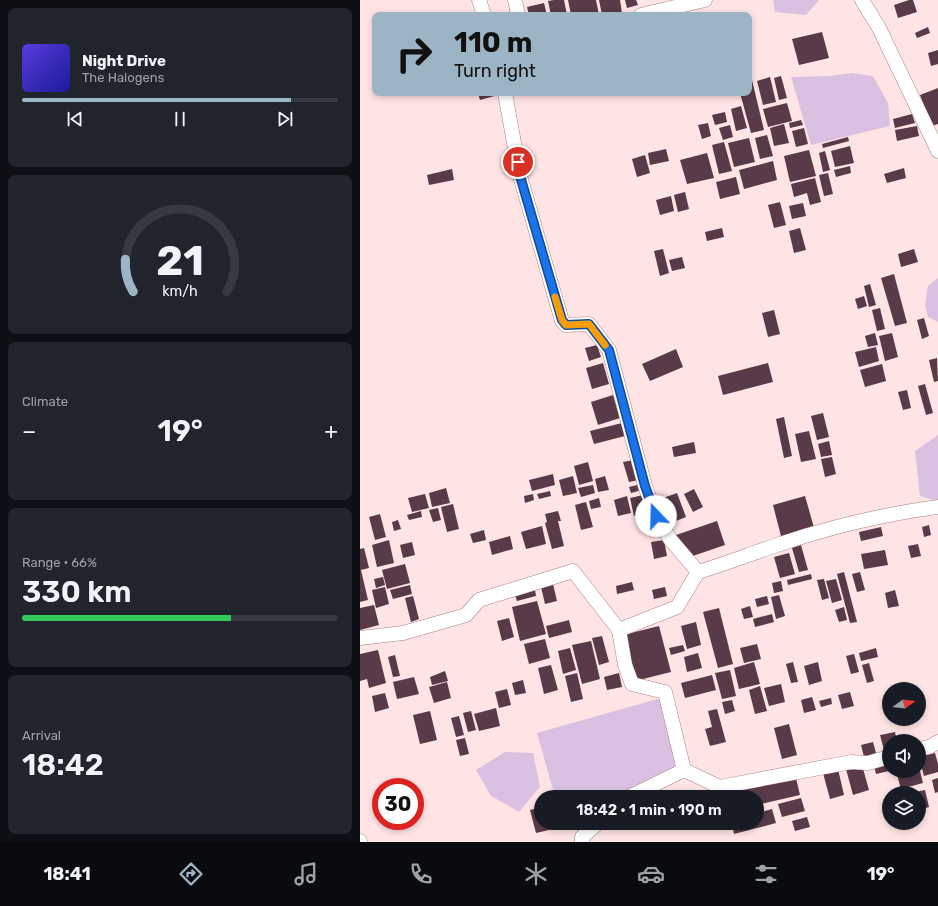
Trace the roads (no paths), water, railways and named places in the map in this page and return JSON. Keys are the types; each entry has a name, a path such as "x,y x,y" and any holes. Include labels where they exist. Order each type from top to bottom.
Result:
{"street":[{"path":"479,0 483,12"},
{"path":"515,0 517,12"},
{"path":"654,12 705,0"},
{"path":"862,0 879,28 938,151"},
{"path":"506,96 520,176 562,320 566,325 589,324 609,350 645,486 656,516 670,539 698,572"},
{"path":"619,630 677,607 698,572 731,562 777,545 849,525 938,507"},
{"path":"360,638 403,633 466,614 479,600 573,571 619,630 625,665 632,684 665,692 684,770"},
{"path":"926,748 938,742"},
{"path":"684,770 720,787 851,762 868,763 882,759"},
{"path":"643,790 684,770"},
{"path":"582,842 582,837 590,830"}]}
